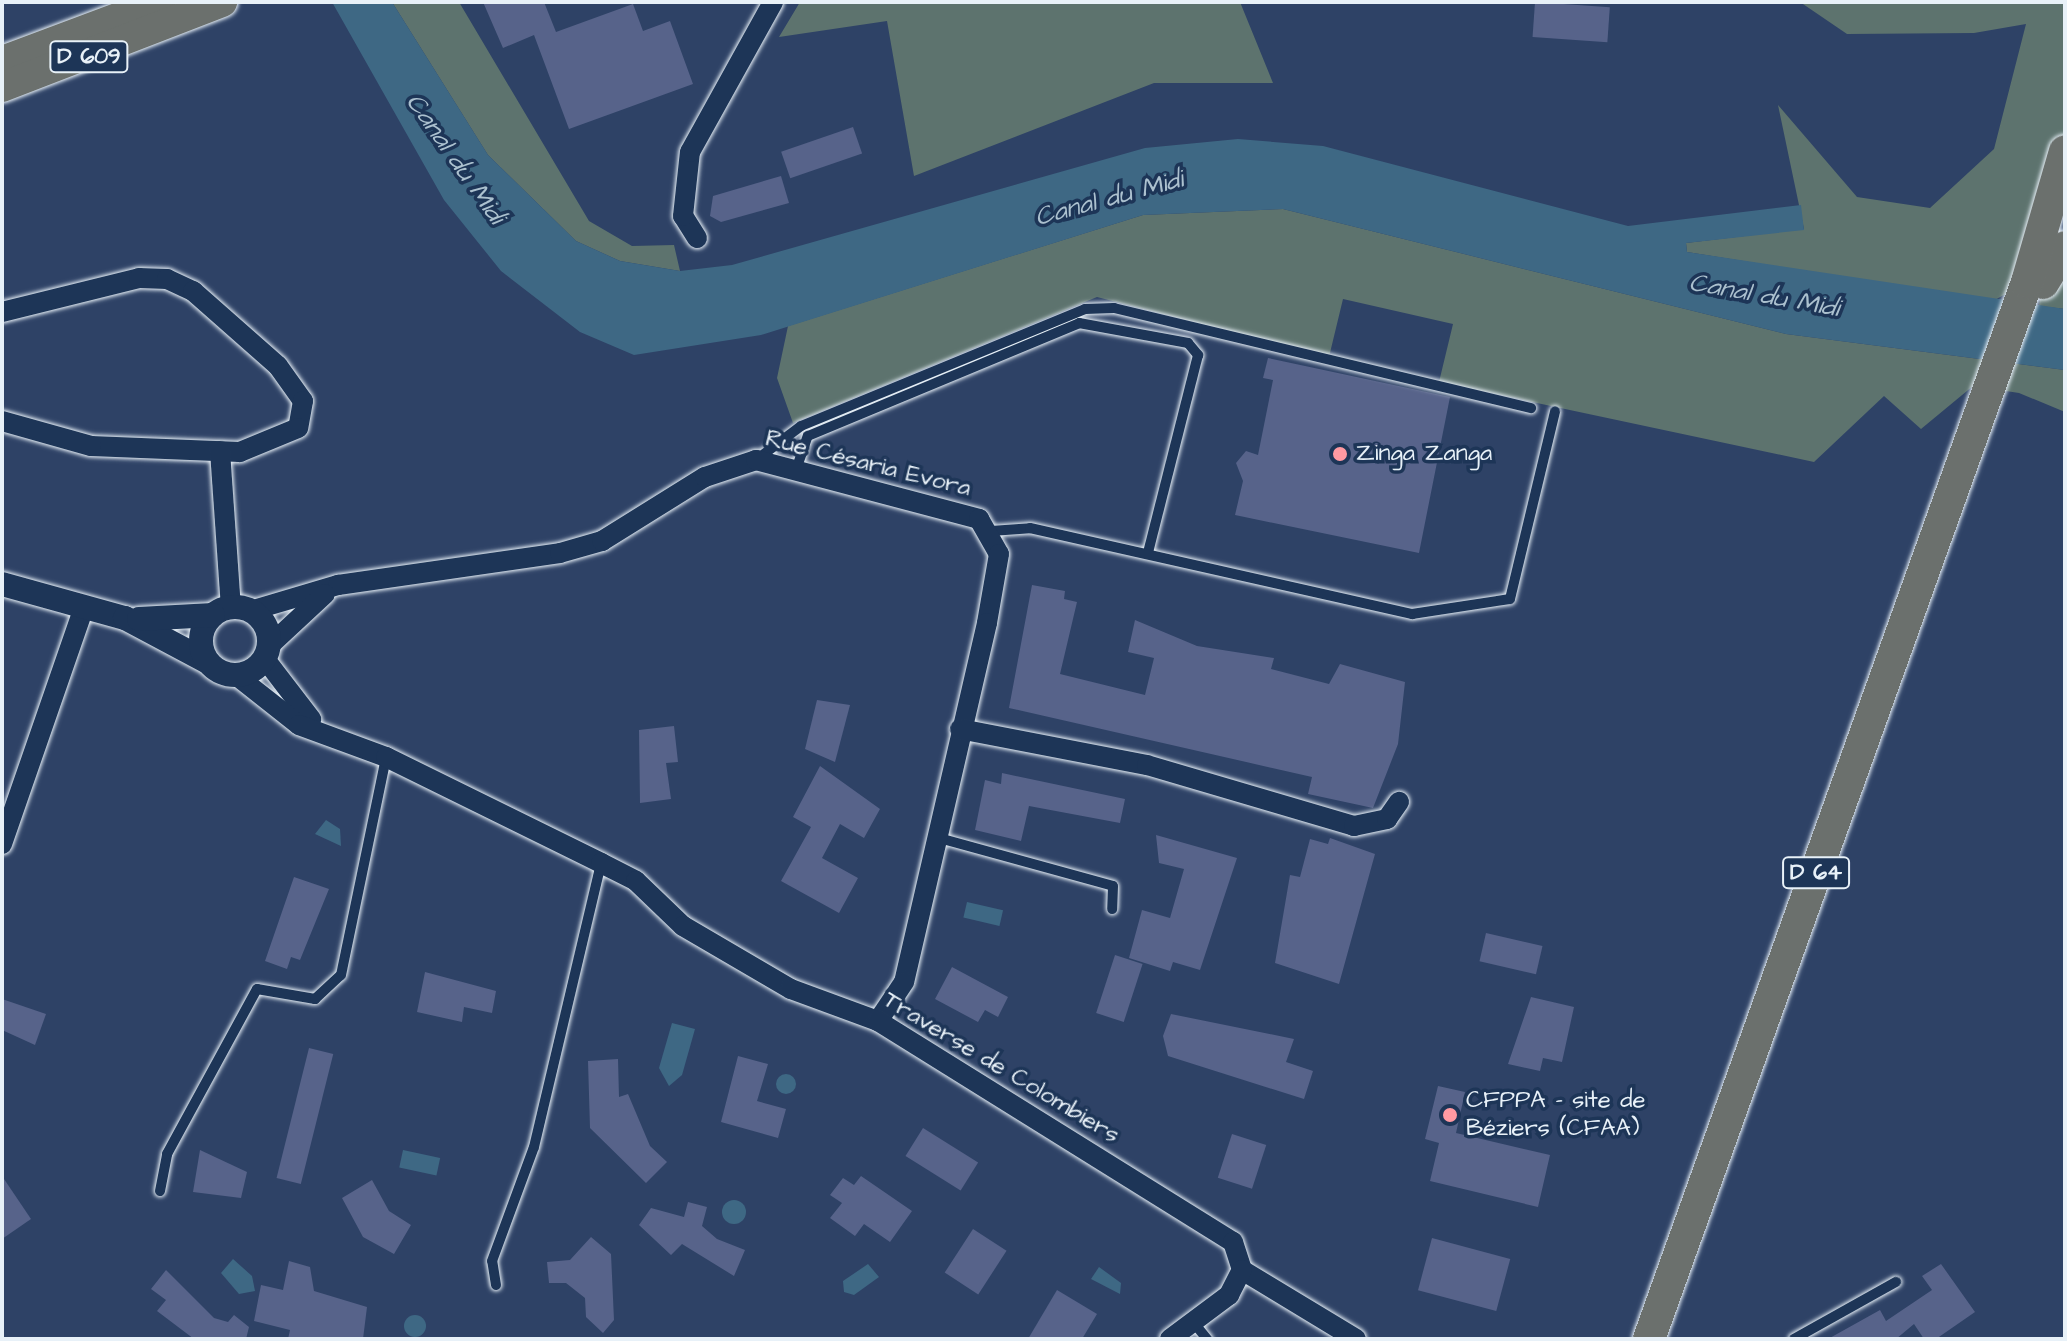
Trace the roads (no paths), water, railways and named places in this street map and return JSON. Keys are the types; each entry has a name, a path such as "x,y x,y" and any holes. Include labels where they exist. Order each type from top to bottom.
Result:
{"highway":[{"name":"D 64","path":"2035,282 2065,151"},
{"name":"D 64","path":"1666,1339 1990,408 2065,207"},
{"path":"2035,282 2065,247"},
{"name":"D 64","path":"1649,1339 1990,408"}],"main road":[{"name":"D 609","path":"2,61 160,2"},
{"name":"D 609","path":"2,87 222,2"}],"street":[{"path":"697,238 683,216 690,152 773,2"},
{"path":"2,312 139,278 167,279 193,291 278,366 303,401 298,428 275,443 220,451 91,446 2,421"},
{"path":"220,451 231,611"},
{"name":"Rue Césaria Evora","path":"231,611 338,585 560,553 602,541 705,477 756,460 966,511 991,531"},
{"path":"878,1021 904,982 939,838 999,554 991,531"},
{"path":"2,584 125,618 237,676 267,652 265,625 231,611 125,618"},
{"name":"Rue Césaria Evora","path":"267,652 283,626 338,585"},
{"path":"2,844 84,607"},
{"path":"206,661 202,632 231,611"},
{"name":"Traverse de Colombiers","path":"267,652 293,704 326,732"},
{"name":"Traverse de Colombiers","path":"237,676 299,725 326,732 386,757 601,863 636,881 683,926 791,989 878,1021 1233,1242 1242,1270"},
{"path":"960,729 1147,765 1354,826 1387,819 1399,802"},
{"path":"1640,1339 1716,1152"},
{"path":"1180,1339 1201,1331 1229,1295 1242,1270 1356,1339"},
{"path":"1170,1339 1201,1331"}],"lane":[{"path":"756,460 801,426 1085,309 1114,308 1531,408"},
{"path":"796,470 808,436 1079,323 1188,343 1198,355 1196,367 1148,552"},
{"path":"991,531 1030,528 1148,552 1412,614 1510,599 1555,411"},
{"path":"160,1191 167,1154 257,989 315,999 341,975 386,757"},
{"path":"939,838 1113,886 1112,909"},
{"path":"496,1285 492,1261 534,1147 601,863"},
{"path":"1794,1339 1896,1282"}],"water":[{"name":"Canal du Midi","path":"332,2 392,2 488,155 576,241 620,261 680,271 732,265 1145,148 1238,139 1323,146 1628,226 1801,205 1804,230 1686,243 1687,252 2065,309 2065,370 1786,334 1283,209 1143,215 761,335 634,355 580,332 501,271 444,200"},
{"path":"326,820 340,829 341,846 315,834"},
{"path":"967,902 1003,910 999,926 963,918"},
{"path":"672,1023 695,1029 682,1075 669,1086 659,1068"},
{"path":"786,1074 793,1077 796,1084 793,1091 786,1094 779,1091 776,1084 779,1077"},
{"path":"403,1150 440,1158 436,1176 399,1168"},
{"path":"734,1200 743,1203 746,1212 743,1221 734,1224 725,1221 722,1212 725,1203"},
{"path":"233,1259 252,1276 255,1291 239,1294 221,1273"},
{"path":"868,1264 879,1277 854,1295 844,1292 843,1281"},
{"path":"1099,1267 1121,1283 1120,1294 1091,1279"},
{"path":"415,1315 423,1318 426,1326 423,1334 415,1337 407,1334 404,1326 407,1318"}],"place":[{"name":"Zinga Zanga","path":"1340,454"},
{"name":"CFPPA - site de Béziers (CFAA)","path":"1450,1115"}]}
